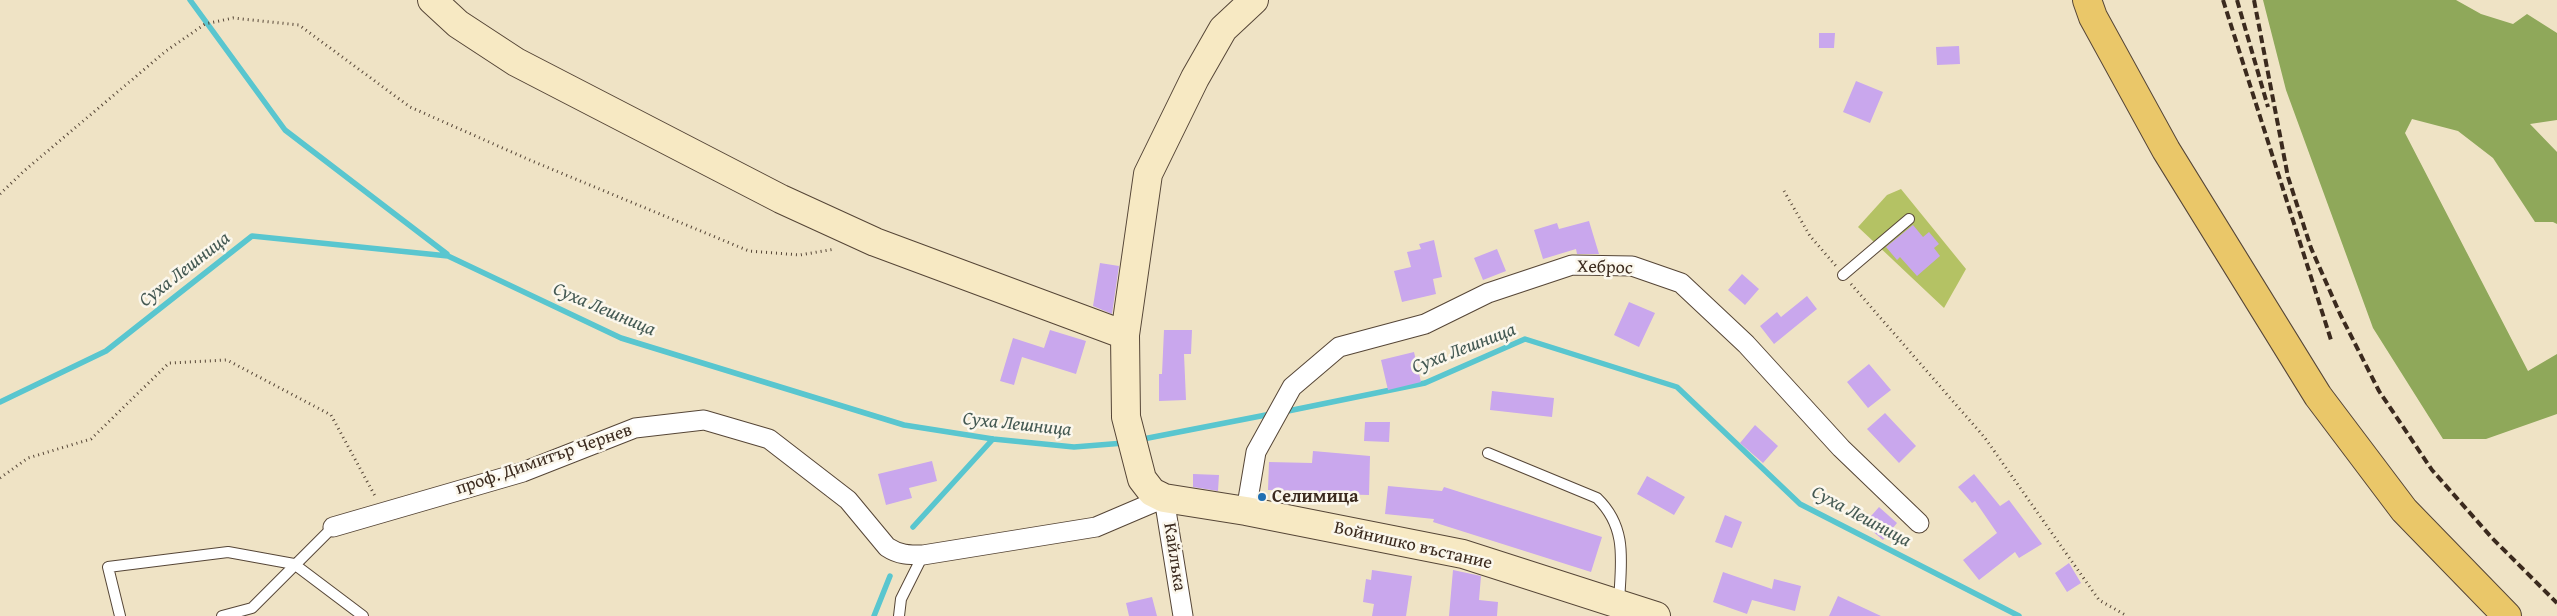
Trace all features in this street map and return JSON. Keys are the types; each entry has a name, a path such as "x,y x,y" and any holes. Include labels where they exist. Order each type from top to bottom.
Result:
{"highway":[{"path":"2087,0 2093,17 2166,150 2318,396 2404,510 2507,616"}],"street":[{"path":"432,0 458,24 516,62 780,199 875,242 1125,335"},
{"name":"Войнишко въстание","path":"1254,0 1223,29 1195,78 1148,174 1125,335 1131,442 1142,479 1152,492 1164,498 1246,511 1463,554 1656,616"},
{"name":"Хеброс","path":"1246,511 1256,452 1292,386 1339,347 1425,324 1488,293 1572,265 1632,266 1681,283 1746,344 1840,448 1919,523"},
{"name":"проф. Димитър Чернев","path":"333,527 523,472 634,428 704,420 769,439 848,500 887,547 896,553 923,555"},
{"path":"923,555 1096,527 1164,498"},
{"name":"Кайлъка","path":"1164,498 1183,616"}],"lane":[{"path":"1843,275 1909,219"},
{"path":"1488,453 1597,498 1609,510 1622,540 1619,604"},
{"path":"222,616 252,608 333,527"},
{"path":"120,616 108,567 228,552 294,564 363,616"},
{"path":"899,616 901,599 923,555"}],"path":[{"path":"0,194 24,171 166,52 205,24 233,18 299,25 410,107 532,162 749,251 800,255 838,249"},
{"path":"1784,191 1810,236 1985,438 2099,600 2127,616"},
{"path":"0,478 28,458 91,439 169,363 227,360 331,415 384,512"}],"green space":[{"path":"2263,0 2456,0 2481,14 2513,24 2527,14 2557,33 2557,120 2530,124 2557,152 2557,224 2553,222 2535,222 2493,158 2458,131 2412,119 2405,133 2528,371 2557,354 2557,414 2486,439 2443,439 2373,328 2286,90"},
{"path":"1901,189 1966,269 1944,308 1858,227 1887,195"}],"building":[{"path":"1819,33 1835,33 1834,48 1819,48"},
{"path":"1959,46 1960,64 1937,65 1936,47"},
{"path":"1856,81 1883,92 1870,123 1843,112"},
{"path":"1589,221 1599,254 1577,254 1576,249 1543,259 1534,230 1557,223 1559,229"},
{"path":"1913,225 1923,237 1929,232 1939,244 1934,248 1940,256 1917,276 1900,257 1897,260 1886,247"},
{"path":"1434,240 1442,277 1433,279 1436,294 1402,302 1394,271 1411,267 1407,252 1421,249 1419,244"},
{"path":"1497,249 1506,271 1483,280 1474,258"},
{"path":"1100,263 1119,266 1112,314 1093,306"},
{"path":"1742,274 1759,289 1745,305 1728,290"},
{"path":"1807,296 1817,309 1774,344 1760,326 1777,312 1781,317"},
{"path":"1629,302 1655,313 1639,347 1614,335"},
{"path":"1050,330 1086,341 1076,374 1022,357 1014,385 1000,381 1013,338 1044,348"},
{"path":"1164,330 1192,330 1191,354 1184,354 1186,400 1159,401 1159,374 1162,374"},
{"path":"1414,352 1421,382 1388,390 1381,360"},
{"path":"1869,364 1891,390 1868,408 1847,382"},
{"path":"1492,391 1554,398 1552,417 1490,410"},
{"path":"1885,413 1916,446 1899,463 1867,429"},
{"path":"1365,422 1390,422 1389,442 1364,441"},
{"path":"1755,425 1778,446 1763,463 1740,443"},
{"path":"1313,451 1370,456 1369,495 1332,494 1331,504 1307,502 1309,491 1268,490 1269,462 1312,463"},
{"path":"932,461 937,481 909,488 912,498 886,505 878,474"},
{"path":"1193,474 1219,475 1218,491 1193,487"},
{"path":"1974,474 2000,506 2009,500 2042,544 2019,558 2015,552 1979,580 1963,560 1997,533 1975,501 1972,503 1958,487"},
{"path":"1647,476 1685,497 1674,515 1637,494"},
{"path":"1388,486 1442,491 1444,487 1602,537 1591,572 1433,522 1434,519 1385,514"},
{"path":"1879,507 1897,523 1883,540 1864,524"},
{"path":"1725,515 1742,522 1732,548 1715,542"},
{"path":"2069,563 2081,583 2067,592 2055,573"},
{"path":"1372,570 1412,576 1406,616 1372,616 1374,604 1363,602 1366,579 1371,580"},
{"path":"1453,570 1481,576 1479,600 1498,602 1497,616 1449,616"},
{"path":"1723,572 1772,589 1774,579 1801,586 1795,611 1752,600 1747,614 1713,602"},
{"path":"1838,596 1881,616 1829,616"},
{"path":"1152,597 1157,616 1129,616 1126,603"}],"waterway":[{"path":"190,0 285,130 447,254"},
{"name":"Суха Лешница","path":"0,402 106,351 252,236 448,256 621,338 904,425 993,439 1074,447 1124,443"},
{"name":"Суха Лешница","path":"1283,412 1425,383 1525,339 1677,387 1800,504 2019,616"},
{"name":"Суха Лешница","path":"1138,440 1271,414"},
{"path":"913,527 993,439"},
{"path":"874,616 890,576"}],"railway":[{"path":"2223,0 2331,340"},
{"path":"2237,0 2268,107"},
{"path":"2254,0 2288,177 2311,248 2340,314 2379,391 2432,470 2492,538 2557,603"}],"place":[{"name":"Селимица","path":"1262,497"}]}
